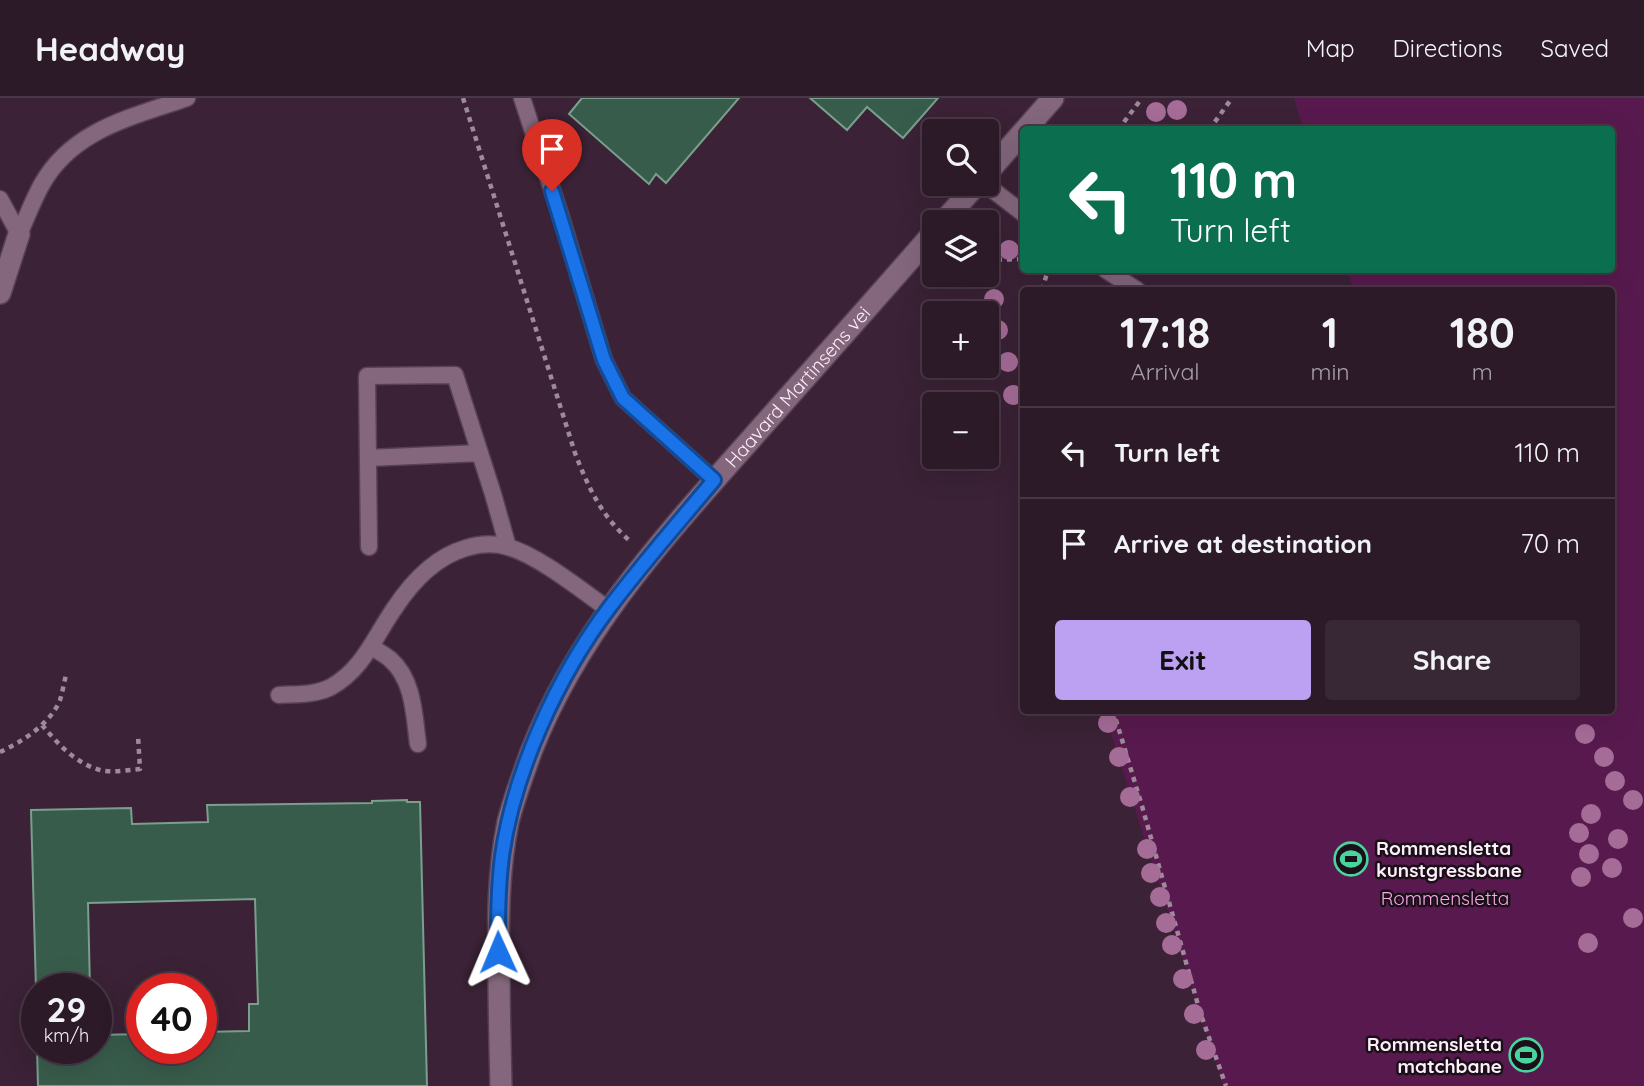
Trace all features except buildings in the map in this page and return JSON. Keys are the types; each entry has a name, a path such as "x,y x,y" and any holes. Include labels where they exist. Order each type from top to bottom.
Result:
{"street":[{"path":"1028,126 1053,98"},
{"path":"999,159 1020,136"},
{"path":"954,210 967,196"},
{"path":"0,293 19,234"},
{"name":"Haavard Martinsens vei","path":"501,1086 498,903 502,856 509,820 523,775 542,724 562,684 608,609 649,557 922,246"}],"lane":[{"path":"19,234 42,184 59,159 78,143 104,127 187,98"},
{"path":"522,98 604,360 623,398 714,480"},
{"path":"999,195 1020,211"},
{"path":"0,199 19,234"},
{"path":"1111,273 1132,287"},
{"path":"369,547 367,376 455,375 508,547"},
{"path":"368,458 480,453"},
{"path":"279,695 314,693 347,676 363,661 395,607 418,579 437,562 456,551 473,546 508,547 525,554 553,570 608,609"},
{"path":"371,646 391,660 404,677 412,696 418,744"}],"path":[{"path":"463,98 585,479 603,513 649,557"},
{"path":"1121,126 1142,98"},
{"path":"1212,126 1232,98"},
{"path":"999,260 1020,259"},
{"path":"0,752 14,746 43,725 59,703 67,672"},
{"path":"1114,714 1200,1012 1226,1086"},
{"path":"43,725 61,747 79,761 101,770 140,769 138,736"}],"green space":[{"name":"Rommensletta","path":"1294,98 1644,98 1644,1086 1223,1086 1105,714 1615,714 1615,287 1352,287 1348,273 1615,273 1615,126 1302,126"}],"place":[{"name":"Rommensletta kunstgressbane","path":"1351,859"},
{"name":"Rommensletta matchbane","path":"1526,1055"}],"route":[{"path":"498,952 502,856 509,820 542,724 562,684 608,609 714,480 623,398 604,360 552,191"}]}
